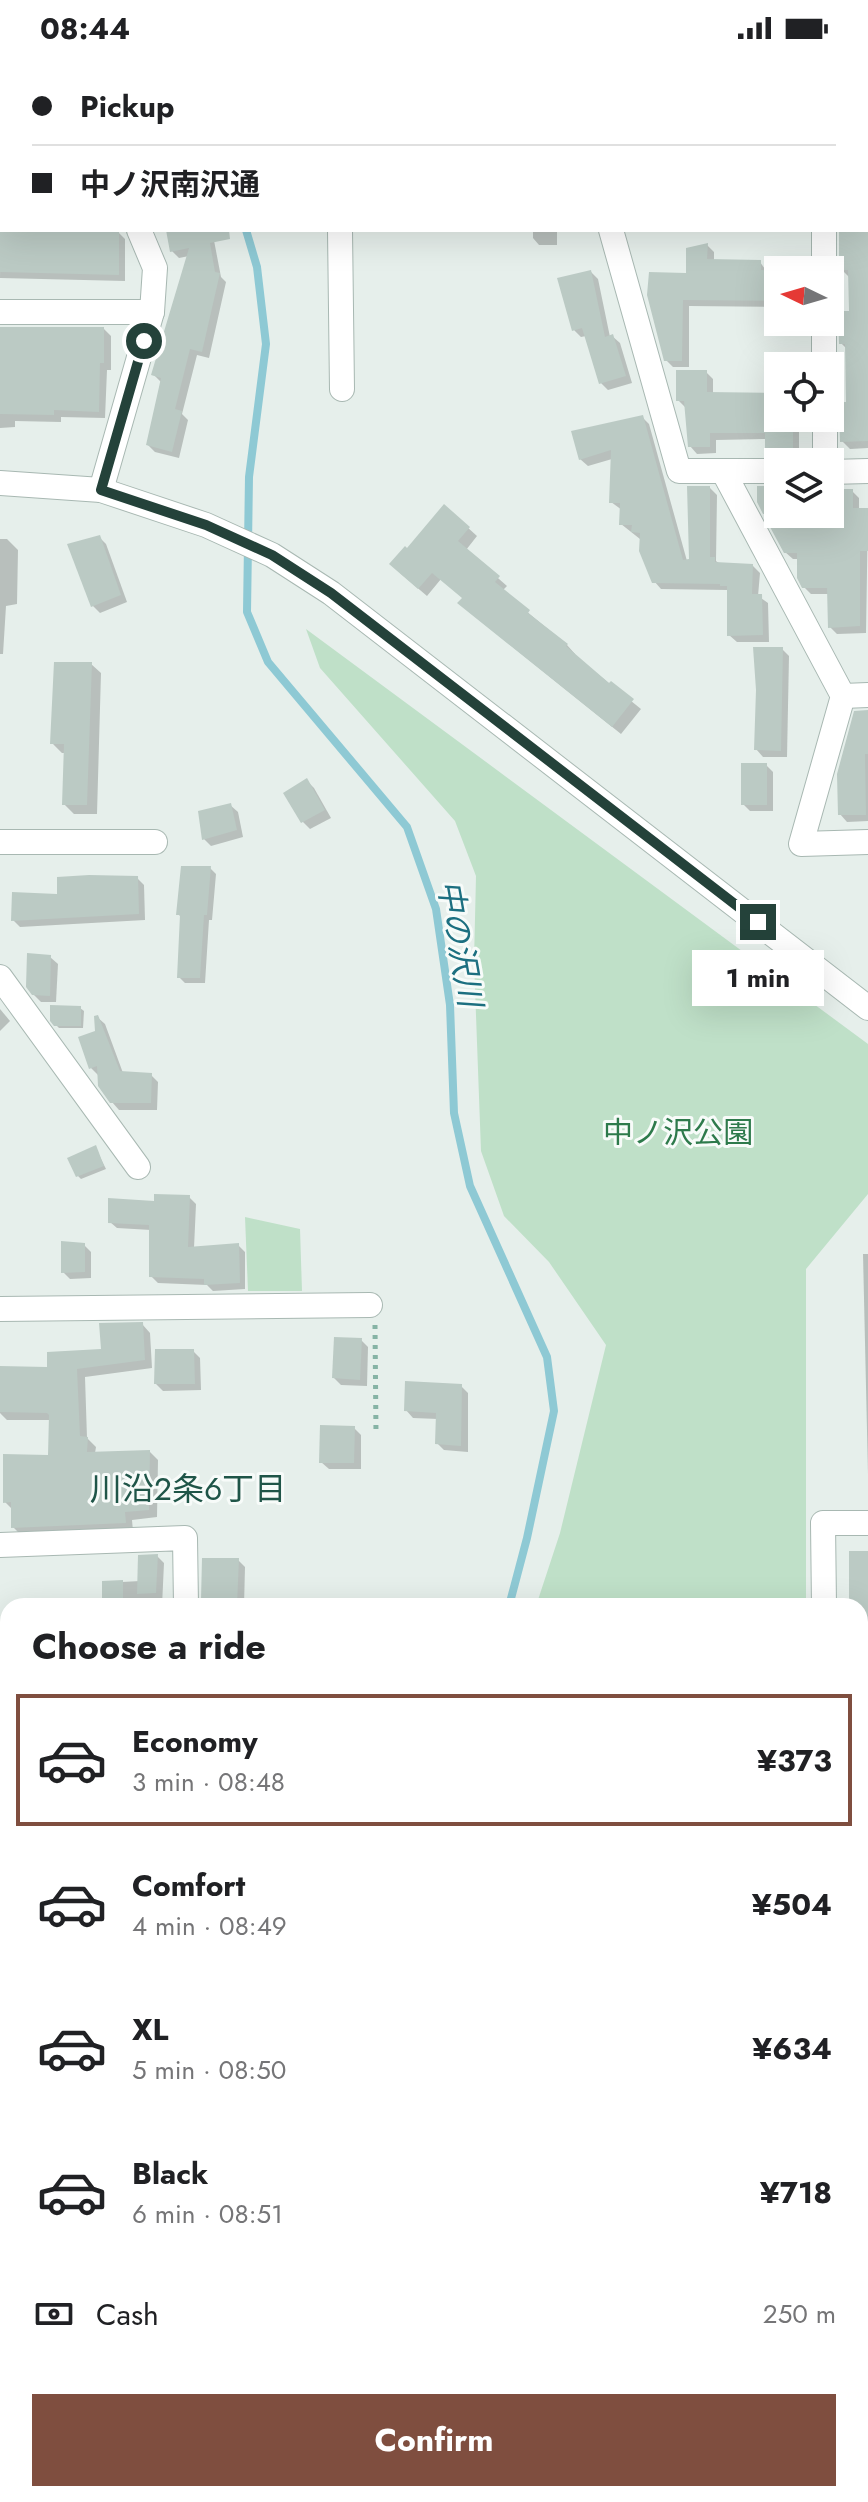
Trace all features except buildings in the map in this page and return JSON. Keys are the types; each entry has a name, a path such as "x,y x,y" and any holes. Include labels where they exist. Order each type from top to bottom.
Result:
{"street":[{"path":"101,490 152,312 155,268 140,232"},
{"path":"340,232 342,389"},
{"path":"612,232 679,471 764,471"},
{"path":"824,232 824,256"},
{"path":"0,312 152,312"},
{"path":"723,471 843,696 801,844 868,842"},
{"path":"844,472 868,471"},
{"path":"0,483 101,490 206,525 272,555 331,593 868,1008"},
{"path":"843,696 868,695"},
{"path":"0,842 155,842"},
{"path":"0,977 138,1167"},
{"path":"0,1309 370,1305"},
{"path":"824,1598 823,1523 868,1523"},
{"path":"0,1545 185,1538 186,1598"}],"path":[{"path":"370,1305 375,1313 376,1434"}],"green space":[{"name":"中ノ沢公園","path":"306,629 868,1044 868,1194 806,1269 806,1598 539,1598 560,1533 606,1345 549,1262 504,1216 481,1151 474,961 476,876 455,821 320,668"},
{"path":"245,1217 300,1229 302,1291 248,1291"}],"waterway":[{"name":"中の沢川","path":"247,232 257,267 266,344 249,477 247,612 268,662 407,827 436,909 450,1005 454,1113 470,1186 547,1357 554,1411 511,1598"}],"district":[{"name":"川沿2条6丁目","path":"188,1489"}],"route":[{"path":"144,341 101,490 206,525 272,555 331,593 758,922"}]}
